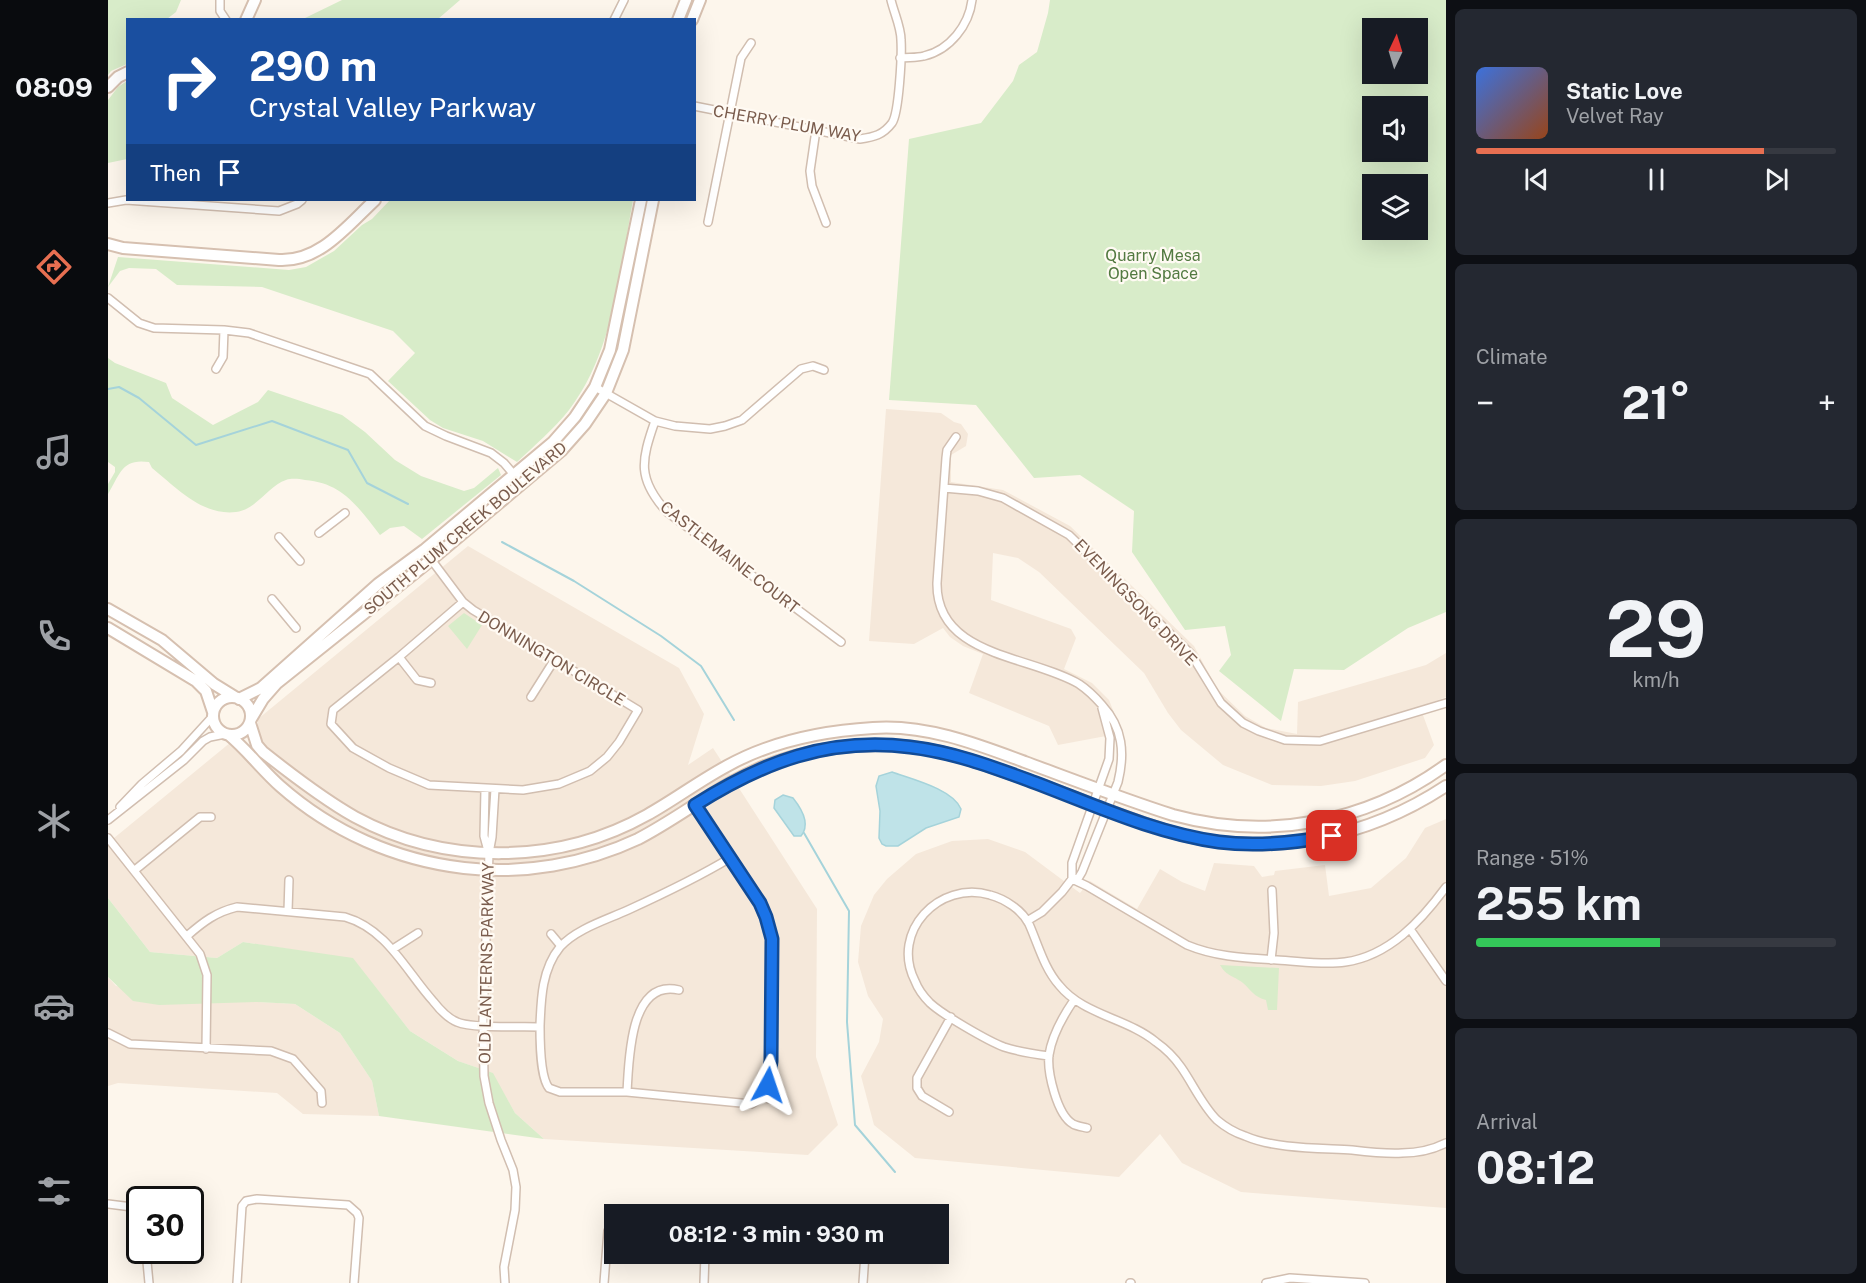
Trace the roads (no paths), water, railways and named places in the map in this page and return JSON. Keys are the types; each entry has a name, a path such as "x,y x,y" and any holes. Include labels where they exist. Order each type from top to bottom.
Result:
{"main road":[{"path":"247,18 255,0"},
{"path":"679,18 686,0"},
{"path":"693,18 700,0"},
{"path":"108,87 126,73"},
{"path":"108,244 123,248 299,259 325,246 374,201"},
{"name":"SOUTH PLUM CREEK BOULEVARD","path":"251,721 263,699 277,683 431,560 518,478 564,430 595,387 610,350 640,201"},
{"name":"SOUTH PLUM CREEK BOULEVARD","path":"237,698 261,688 378,584 518,478 561,451 573,438 606,393 620,362 653,201"},
{"path":"108,609 162,640 214,684 248,706 257,745 263,752 321,795 357,818 392,834 447,849 489,854 553,848 613,832 646,816 714,773 748,756 782,743 831,732 892,727 932,733 970,742 1173,815 1238,827 1292,826 1337,818 1410,789 1446,765"},
{"path":"108,628 196,681 206,691 216,727 244,747 268,775 288,793 336,827 386,850 445,865 488,870 544,866 598,854 627,844 655,830 736,780 772,764 817,751 870,745 909,747 946,753 986,764 1168,831 1237,844 1294,843 1366,827 1400,813 1446,786"},
{"path":"213,714 221,701 237,698"},
{"path":"227,735 244,732 251,721"}],"street":[{"path":"220,0 220,10 225,18"},
{"path":"615,18 624,0"},
{"name":"CHERRY PLUM WAY","path":"696,106 860,139 875,137 894,121 897,108 902,39 891,0"},
{"path":"900,58 924,56 941,49 962,28 969,16 972,0"},
{"path":"708,222 741,58 751,43"},
{"path":"816,130 810,171 812,186 826,223"},
{"path":"108,203 126,200"},
{"path":"140,201 279,211 301,201"},
{"path":"108,298 140,322 154,328 249,333 370,374 425,426 491,453 518,478"},
{"path":"216,369 224,357 224,330"},
{"path":"595,387 655,422 710,429 742,420 801,369 813,366 824,369"},
{"name":"CASTLEMAINE COURT","path":"655,422 645,449 644,464 652,496 667,512 841,642"},
{"path":"956,436 947,450 937,591 941,608 948,622 972,643 1077,683 1100,702 1114,719 1122,743 1121,766 1114,794 1082,872 1079,877 1072,879 1042,912 1027,921"},
{"name":"EVENINGSONG DRIVE","path":"944,488 978,491 1003,498 1069,535 1191,654 1215,696 1228,710 1243,723 1268,735 1294,741 1320,741 1446,703"},
{"path":"319,533 345,513"},
{"path":"279,537 300,561"},
{"name":"DONNINGTON CIRCLE","path":"424,550 463,602 473,610 638,710 607,757 590,771 559,784 523,790 485,789 429,785 388,768 353,748 332,724 333,710 463,602"},
{"path":"272,599 296,628"},
{"path":"399,657 417,680 431,683"},
{"path":"531,697 555,659"},
{"path":"1072,879 1072,864 1099,789 1110,750 1108,726 1100,702"},
{"path":"110,818 142,784 181,751 213,714"},
{"path":"110,818 184,760 203,741 210,737 227,735"},
{"name":"OLD LANTERNS PARKWAY","path":"485,789 484,836 489,854"},
{"name":"OLD LANTERNS PARKWAY","path":"495,789 488,870 483,1025 484,1076 489,1103 513,1170 516,1187 515,1209 504,1267 505,1283"},
{"path":"695,805 760,903 772,939 771,1061 764,1097 751,1104 627,1092 560,1092 549,1088 544,1078 540,1027 541,990 551,960 561,946 580,932 679,886 730,858"},
{"path":"135,870 200,817 211,817"},
{"path":"108,838 200,954 207,975 206,1048"},
{"path":"1072,879 1187,945 1204,952 1223,956 1326,963 1354,960 1383,949 1427,913 1446,887"},
{"path":"288,911 289,880"},
{"path":"1271,960 1274,933 1272,890"},
{"path":"1049,1056 992,1042 931,1004 915,981 908,954 911,938 924,913 934,903 964,892 981,892 997,897 1013,906 1027,921 1050,972 1059,986 1074,1000 1152,1038 1169,1052 1202,1101 1218,1120 1244,1136 1271,1143 1400,1154 1422,1152 1446,1143"},
{"path":"187,936 204,921 222,911 237,907 345,917 358,921 393,949 421,988 444,1014 458,1023 540,1027"},
{"path":"1410,929 1446,981"},
{"path":"393,949 418,933"},
{"path":"551,934 561,946"},
{"path":"627,1092 631,1042 636,1018 642,1007 658,992 665,989 679,990"},
{"path":"1074,1000 1061,1018 1049,1056 1055,1096 1063,1112 1073,1124 1087,1128"},
{"path":"949,1112 922,1095 917,1088 917,1077 951,1017"},
{"path":"108,1032 130,1044 271,1051 293,1059 321,1091 322,1103"},
{"path":"764,1097 784,1104"},
{"path":"237,1283 242,1206 246,1201 256,1198 348,1205 354,1208 358,1218 354,1283"},
{"path":"108,1204 126,1206"},
{"path":"147,1264 149,1283"},
{"path":"604,1283 605,1264"},
{"path":"704,1283 705,1264"},
{"path":"863,1283 864,1264"},
{"path":"1266,1283 1290,1278 1365,1283"}],"water":[{"path":"892,772 941,790 950,796 961,809 959,817 926,828 898,846 882,844 879,838 880,811 876,786 879,776"},
{"path":"783,795 793,798 802,811 805,826 801,836 794,836 774,808 775,800"}],"waterway":[{"path":"108,389 119,387 139,398 196,445 272,421 348,450 367,483 408,504"},
{"path":"502,542 574,581 661,636 701,666 734,720"},
{"path":"804,833 849,911 847,1022 855,1125 895,1172"}],"park label":[{"name":"Quarry Mesa Open Space","path":"1153,264"}]}
